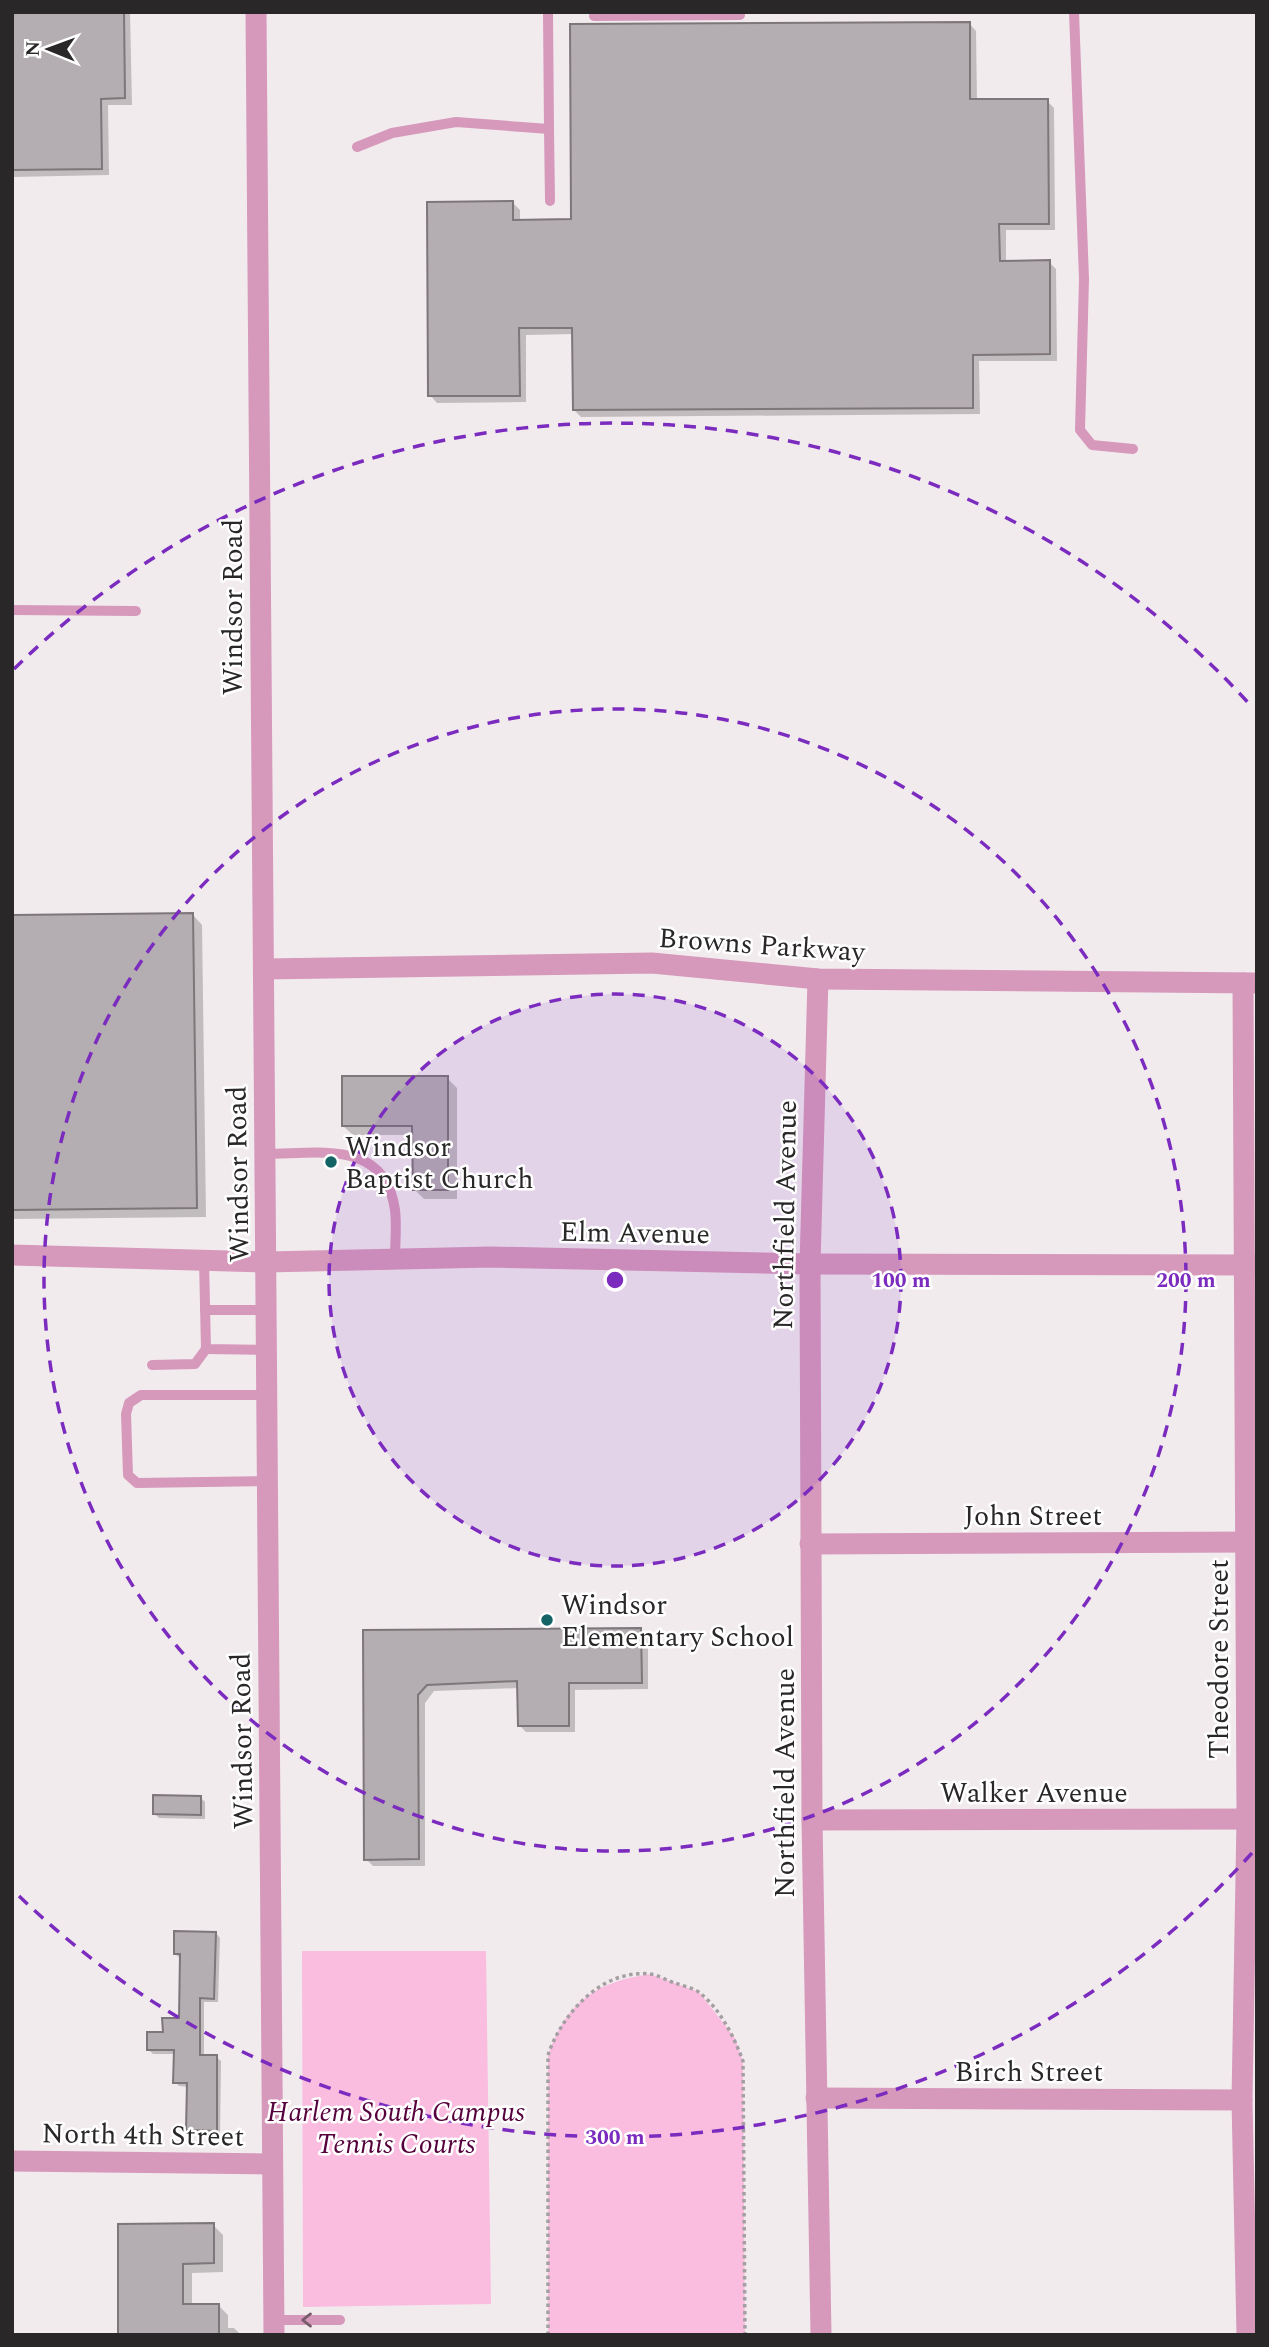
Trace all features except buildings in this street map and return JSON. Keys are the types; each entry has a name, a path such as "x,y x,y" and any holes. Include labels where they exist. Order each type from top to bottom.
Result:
{"street":[{"name":"Windsor Road","path":"256,12 274,2327"},
{"name":"Browns Parkway","path":"264,969 652,963 818,979 1250,983"},
{"name":"Northfield Avenue","path":"818,979 810,1264 810,1544 821,2335"},
{"name":"Theodore Street","path":"1247,2335 1242,2100 1252,1819 1250,983"},
{"name":"Elm Avenue","path":"12,1255 266,1262 491,1256 810,1264 1250,1265"},
{"name":"John Street","path":"810,1544 1251,1542"},
{"name":"Walker Avenue","path":"812,1820 1252,1819"},
{"name":"Birch Street","path":"816,2098 1242,2100"},
{"name":"North 4th Street","path":"12,2161 272,2164"}],"lane":[{"path":"548,12 551,201"},
{"path":"1074,12 1084,279 1080,430 1092,445 1133,449"},
{"path":"594,16 740,15"},
{"path":"357,147 392,133 456,122 549,129"},
{"path":"12,610 136,611"},
{"path":"265,1154 354,1154 373,1164 386,1183 395,1209 395,1259"},
{"path":"152,1365 195,1364 206,1349 204,1260"},
{"path":"205,1310 266,1310"},
{"path":"206,1349 266,1350"},
{"path":"266,1395 141,1395 129,1403 126,1414 128,1475 137,1483 267,1481"},
{"path":"274,2327 340,2320"}],"path":[{"path":"548,2335 548,2055 556,2031 572,2010 598,1987 621,1978 650,1974 699,1992 735,2038 743,2061 745,2335"}],"green space":[{"name":"Harlem South Campus Tennis Courts","path":"302,1951 486,1951 491,2304 303,2307"},
{"path":"650,1974 699,1992 735,2038 743,2061 745,2335 548,2335 548,2055 564,2021 586,1998 614,1983"}],"place":[{"name":"Windsor Baptist Church","path":"331,1162"},
{"name":"Windsor Elementary School","path":"547,1620"}]}
